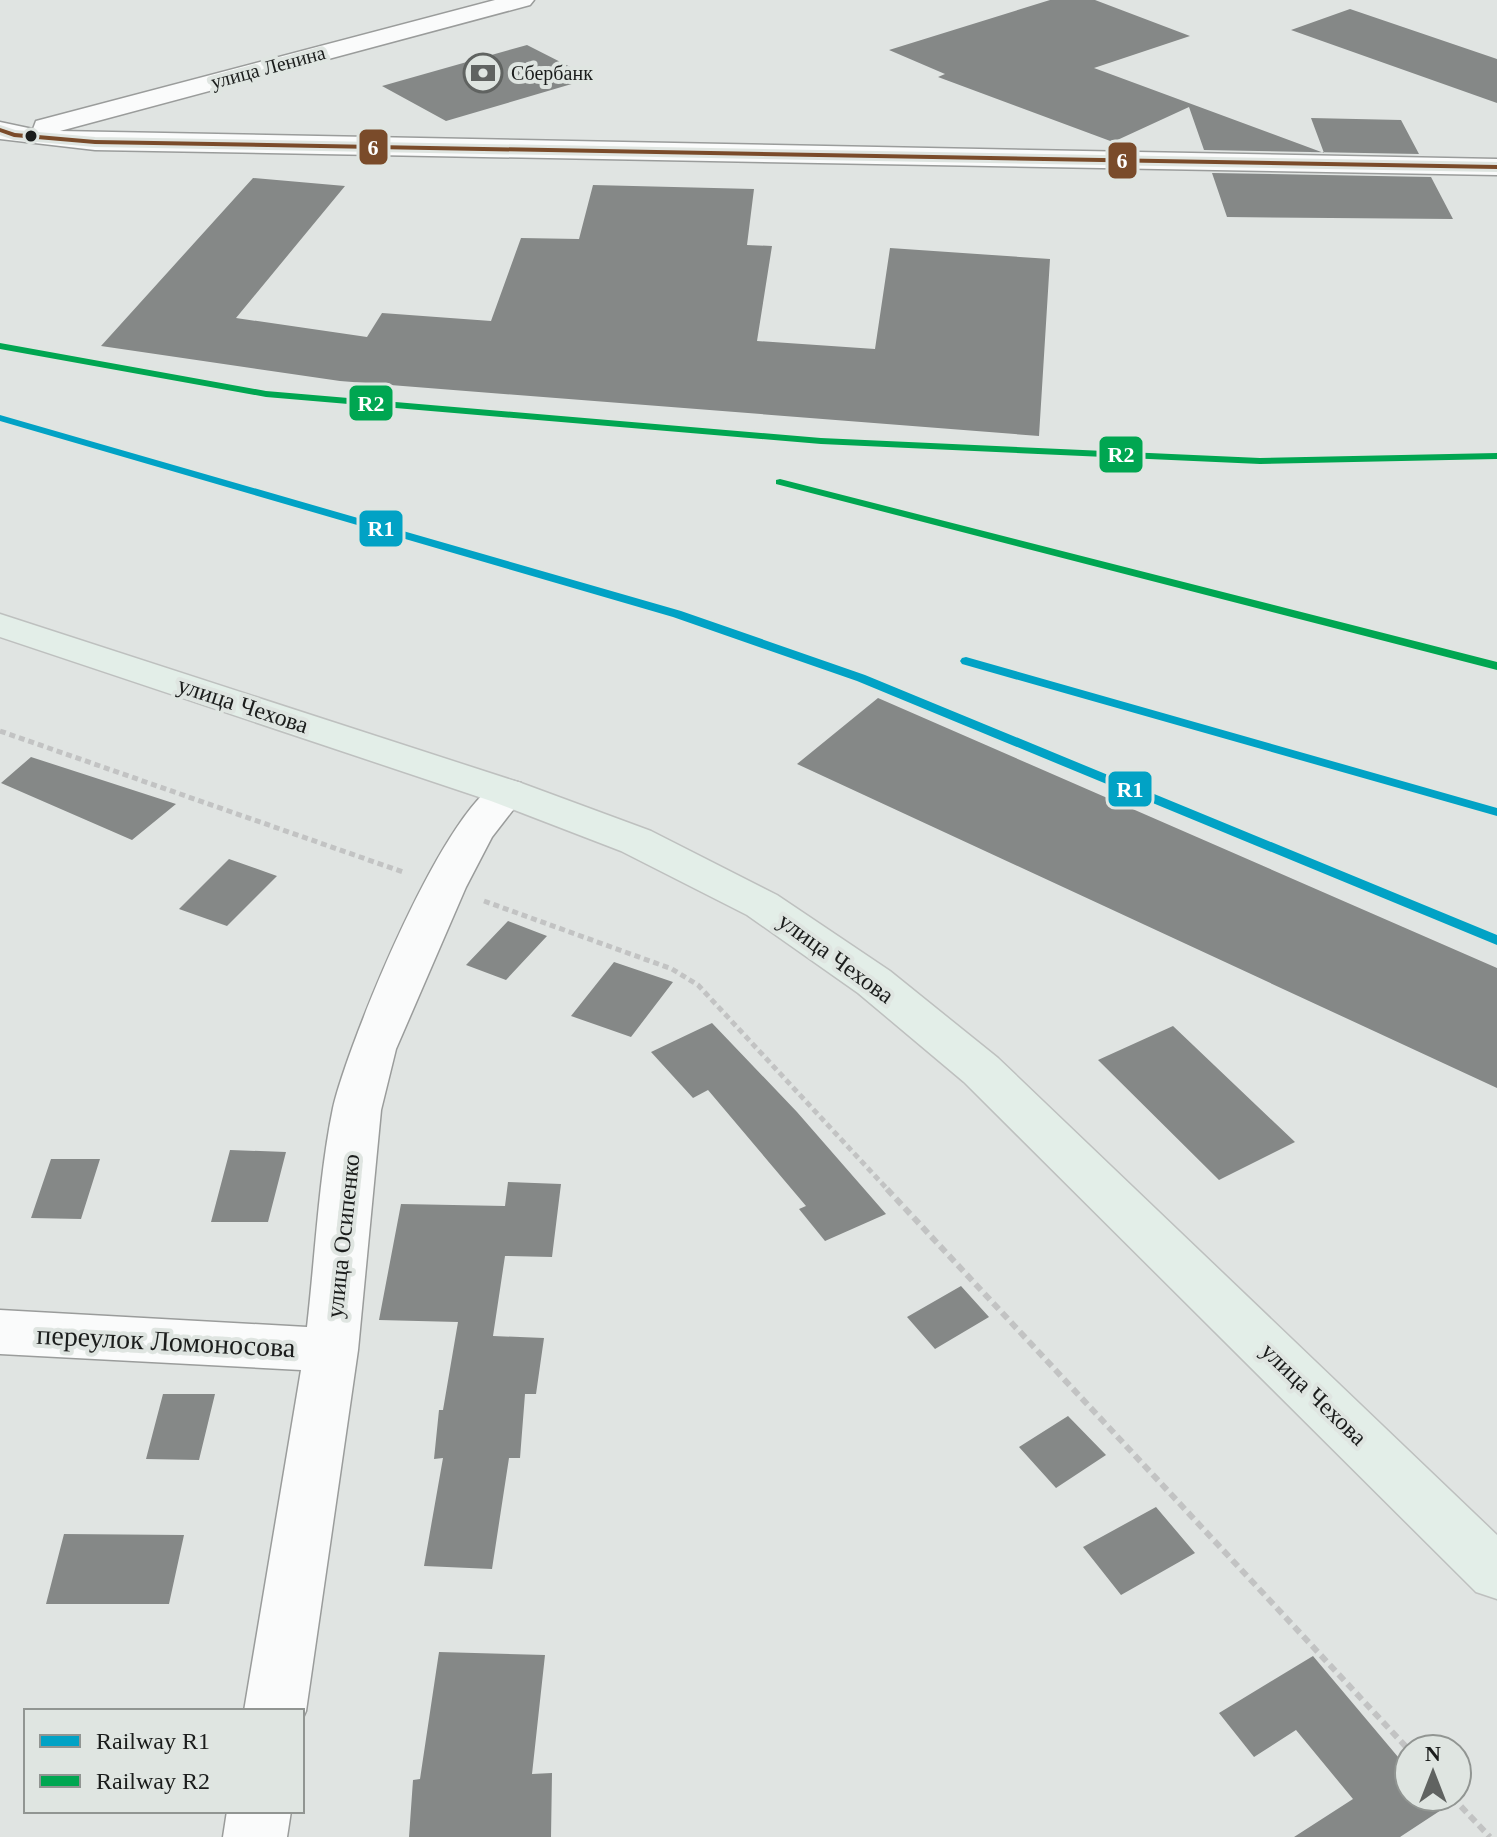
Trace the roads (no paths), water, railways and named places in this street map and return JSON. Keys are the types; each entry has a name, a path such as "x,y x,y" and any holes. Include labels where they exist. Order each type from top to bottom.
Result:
{"main road":[{"name":"улица Чехова","path":"0,625 506,792 636,841 762,905 874,982 981,1070 1497,1573"}],"street":[{"name":"улица Ленина","path":"7,132 522,0"},
{"path":"7,132 95,142 1497,167"},
{"name":"улица Осипенко","path":"275,1709 331,1350 357,1110 373,1049 444,887 474,832 506,792"},
{"name":"переулок Ломоносова","path":"0,1332 331,1350"},
{"path":"255,1837 259,1813"}],"rail line":[{"name":"R2","path":"0,346 266,394 821,441 1260,461 1497,456"},
{"name":"R1","path":"0,418 677,614 861,678 1497,940"},
{"name":"R2","path":"780,482 1497,666"},
{"name":"R1","path":"966,661 1497,812"}],"place":[{"name":"Сбербанк","path":"483,73"}]}
